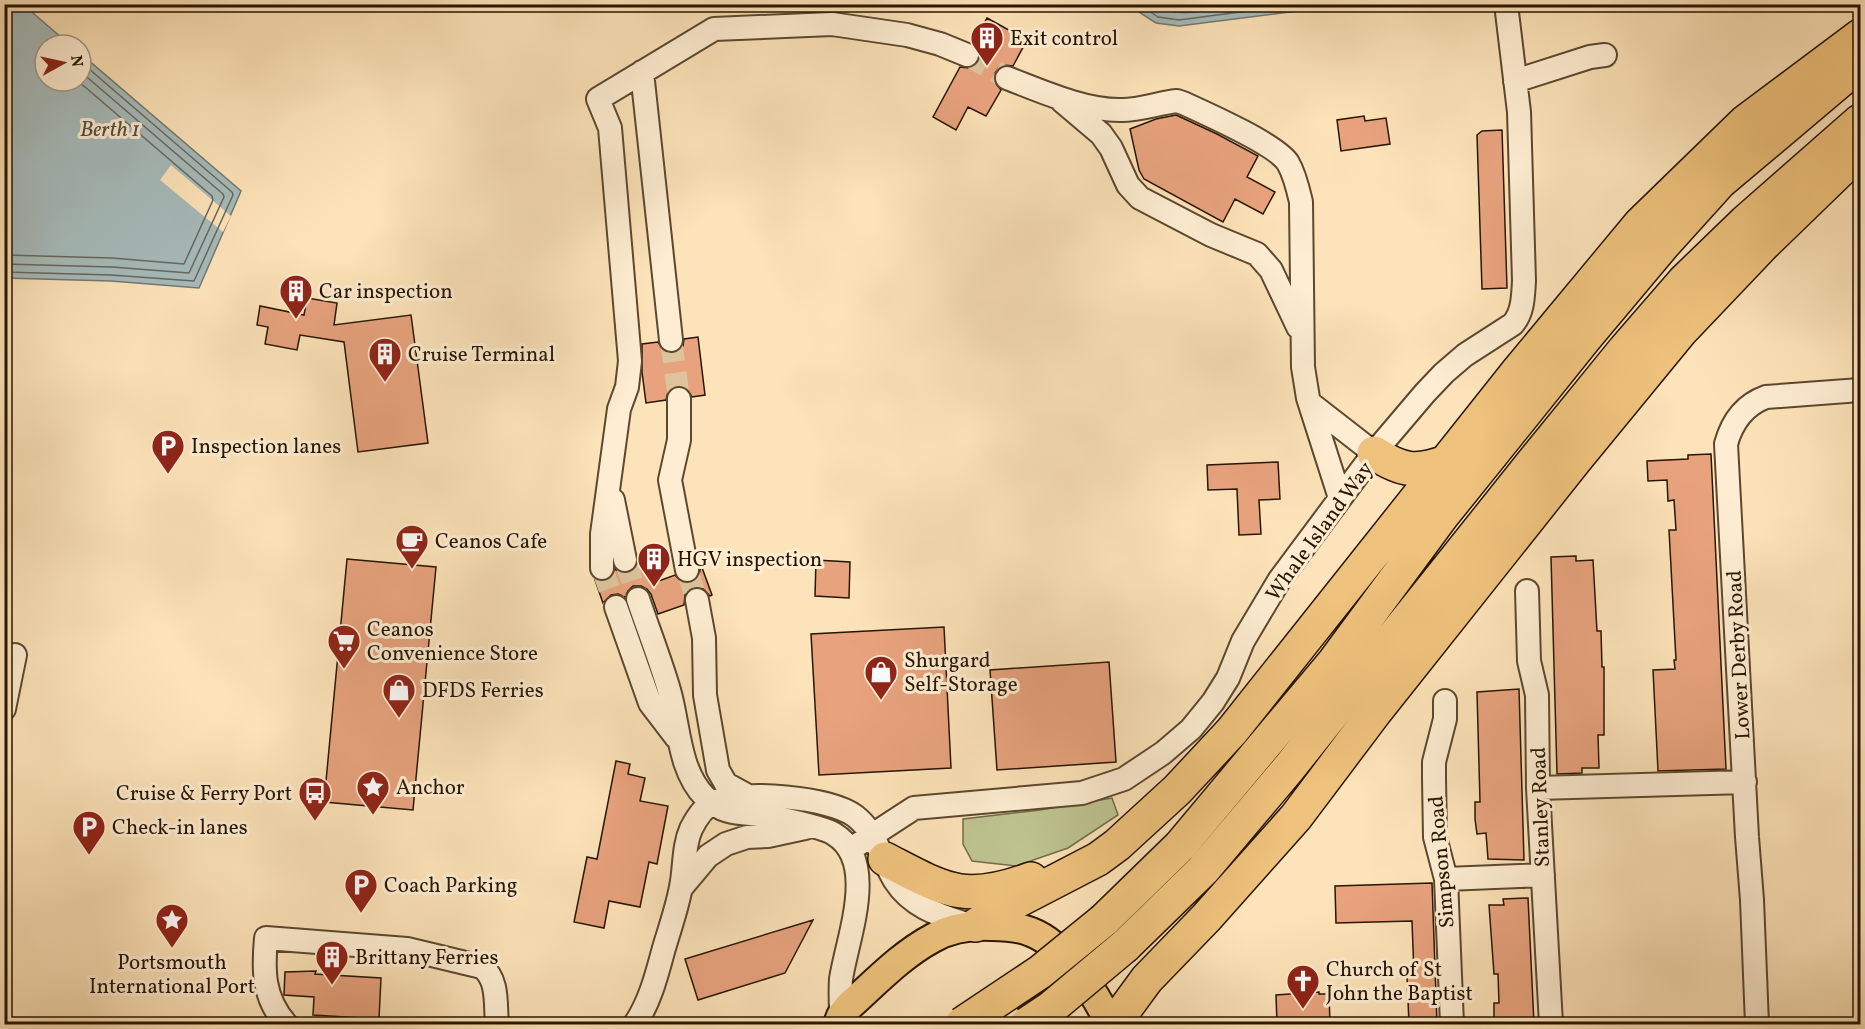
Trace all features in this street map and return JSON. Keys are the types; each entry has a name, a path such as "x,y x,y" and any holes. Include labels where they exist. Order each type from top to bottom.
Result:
{"highway":[{"path":"974,925 1098,860 1177,789 1232,730 1518,371 1640,224 1745,123 1860,36"},
{"path":"962,1024 1040,972 1104,920 1180,846 1326,670 1442,516 1664,244 1720,182 1860,64"},
{"path":"1027,1024 1051,1008 1125,946 1203,870 1289,768 1526,470 1684,281 1745,222 1860,122"},
{"path":"1112,1024 1147,979 1206,918 1296,817 1576,459 1681,331 1762,246 1860,151"},
{"path":"1374,453 1393,465 1417,470 1446,462"},
{"path":"878,847 932,883 966,893 983,892 1006,887 1050,871 1144,820"}],"main road":[{"path":"837,1022 887,972 924,943 950,930 974,925 1001,926 1029,931 1044,939 1064,957 1098,998 1112,1024"}],"street":[{"name":"Whale Island Way","path":"851,849 878,847 915,808 1082,793 1124,779 1163,753 1191,729 1213,702 1228,678 1244,641 1280,579 1374,453 1444,373 1465,355 1513,324 1518,318 1524,281 1519,112 1506,4"},
{"path":"602,568 602,534 610,472 620,409 627,387 630,351 610,128 598,99 714,29 832,24 907,34 967,55"},
{"path":"1515,81 1590,57 1605,55"},
{"path":"642,72 671,340"},
{"path":"1007,78 1058,98 1111,110 1171,102 1183,103 1280,154 1293,172 1301,202 1302,367 1340,498"},
{"path":"1058,98 1101,134 1111,148 1128,185 1140,198 1211,235 1257,254 1271,270 1301,334"},
{"name":"Lower Derby Road","path":"1757,1024 1726,444 1730,432 1744,411 1751,404 1766,397 1860,390"},
{"path":"679,399 679,440 670,480 687,570"},
{"path":"1311,404 1374,453"},
{"path":"610,472 625,560"},
{"name":"Stanley Road","path":"1527,591 1529,661 1537,695 1538,788 1551,1024"},
{"path":"638,599 670,692 679,740 696,784 705,797 733,813 770,816 834,833 851,849 855,858 857,893 855,915 841,981 837,1022"},
{"path":"697,600 704,638 705,695 719,775 729,787 748,796"},
{"path":"616,607 650,703 679,740"},
{"path":"4,709 15,655"},
{"name":"Simpson Road","path":"1445,702 1445,719 1434,762 1435,837 1446,879 1452,1024"},
{"path":"1538,788 1745,782"},
{"path":"635,1024 641,1017 655,981 682,887 687,840 699,815 712,803 730,797 811,800 833,804 854,815 878,847 896,881 914,901 934,912 974,925"},
{"path":"682,887 708,856 726,844 747,837 768,836 810,827"},
{"path":"1446,879 1543,875"},
{"path":"286,1024 276,1013 266,987 264,961 266,938 407,949 482,967 494,984 497,1024"}],"green space":[{"path":"1112,798 1118,815 1068,848 1016,866 972,861 963,844 963,819 1040,810"}],"water":[{"path":"1329,4 1329,7 1179,26 1156,23 1128,5"},
{"name":"Berth 1","path":"5,5 26,5 56,33 33,33 33,93 93,93 93,64 241,191 199,288 111,281 5,278"}],"pier":[{"path":"171,165 231,216 223,232 160,180"}],"building":[{"name":"Exit control","path":"987,18 1027,40 1013,66 1004,65 999,67 995,73 994,81 1001,90 986,116 968,107 956,130 933,117 960,67 969,68 979,61 980,53 973,43"},
{"path":"1176,115 1258,156 1247,177 1275,192 1263,214 1235,199 1223,222 1144,179 1139,170 1130,129 1156,119"},
{"path":"1364,116 1365,121 1386,118 1390,144 1341,151 1337,120"},
{"path":"1502,130 1507,288 1482,289 1477,135 1482,131"},
{"name":"Cruise Terminal","path":"307,298 337,303 334,325 411,315 428,443 358,452 344,342 300,335 297,350 265,344 268,327 257,325 260,306 304,315"},
{"path":"698,337 705,395 692,397 686,388 678,386 668,392 666,400 646,403 642,372 642,344 658,342 665,352 673,353 683,346 684,339"},
{"path":"1711,454 1726,769 1658,771 1653,670 1675,669 1669,530 1676,530 1674,500 1668,501 1667,480 1648,481 1647,461 1688,459 1688,455"},
{"path":"1278,462 1280,499 1259,500 1261,534 1239,535 1237,489 1208,490 1207,465"},
{"name":"HGV inspection","path":"646,553 656,582 675,575 682,582 690,583 695,581 699,575 701,565 712,595 710,596 702,588 694,587 685,595 684,605 658,614 651,594 641,586 633,586 625,597 618,594 611,595 603,603 595,580 608,580 615,569 621,573 628,573 638,564 638,555"},
{"path":"1576,556 1576,561 1593,560 1597,631 1601,631 1602,667 1604,667 1604,735 1598,735 1599,768 1582,768 1582,773 1557,774 1551,557"},
{"path":"347,559 436,567 413,810 324,802"},
{"path":"816,560 850,562 849,598 815,596"},
{"name":"Shurgard Self-Storage","path":"944,627 951,768 819,775 811,634"},
{"path":"1109,662 1116,762 997,770 990,670"},
{"path":"1519,689 1524,860 1488,859 1486,833 1477,834 1475,819 1475,802 1480,802 1477,692"},
{"path":"616,761 630,764 628,774 645,778 640,801 668,806 657,864 649,862 640,907 609,901 604,928 574,922 587,857 597,859"},
{"path":"1432,883 1437,1024 1409,1024 1407,976 1414,975 1412,921 1336,923 1335,886"},
{"path":"1528,898 1534,1024 1512,1024 1512,1018 1494,1019 1494,1003 1499,1003 1498,974 1494,974 1489,905 1504,905 1503,899"},
{"path":"813,920 785,973 698,1000 685,959"},
{"name":"Brittany Ferries","path":"316,971 315,974 381,978 379,1019 313,1015 314,997 284,995 285,972"},
{"name":"Church of St John the Baptist","path":"1319,992 1319,994 1329,994 1330,1024 1277,1024 1276,995"}],"tunnel":[{"path":"967,55 1007,78"},
{"path":"671,340 679,399"},
{"path":"625,560 638,599"},
{"path":"602,568 616,607"},
{"path":"687,570 697,600"}],"place":[{"name":"Exit control","path":"987,67"},
{"name":"Car inspection","path":"296,320"},
{"name":"Cruise Terminal","path":"385,383"},
{"name":"Inspection lanes","path":"168,475"},
{"name":"Ceanos Cafe","path":"412,570"},
{"name":"HGV inspection","path":"654,588"},
{"name":"Ceanos Convenience Store","path":"344,670"},
{"name":"Shurgard Self-Storage","path":"881,701"},
{"name":"DFDS Ferries","path":"399,719"},
{"name":"Anchor","path":"373,816"},
{"name":"Cruise & Ferry Port","path":"315,822"},
{"name":"Check-in lanes","path":"89,856"},
{"name":"Coach Parking","path":"361,914"},
{"name":"Portsmouth International Port","path":"172,949"},
{"name":"Brittany Ferries","path":"332,986"},
{"name":"Church of St John the Baptist","path":"1303,1010"}]}
